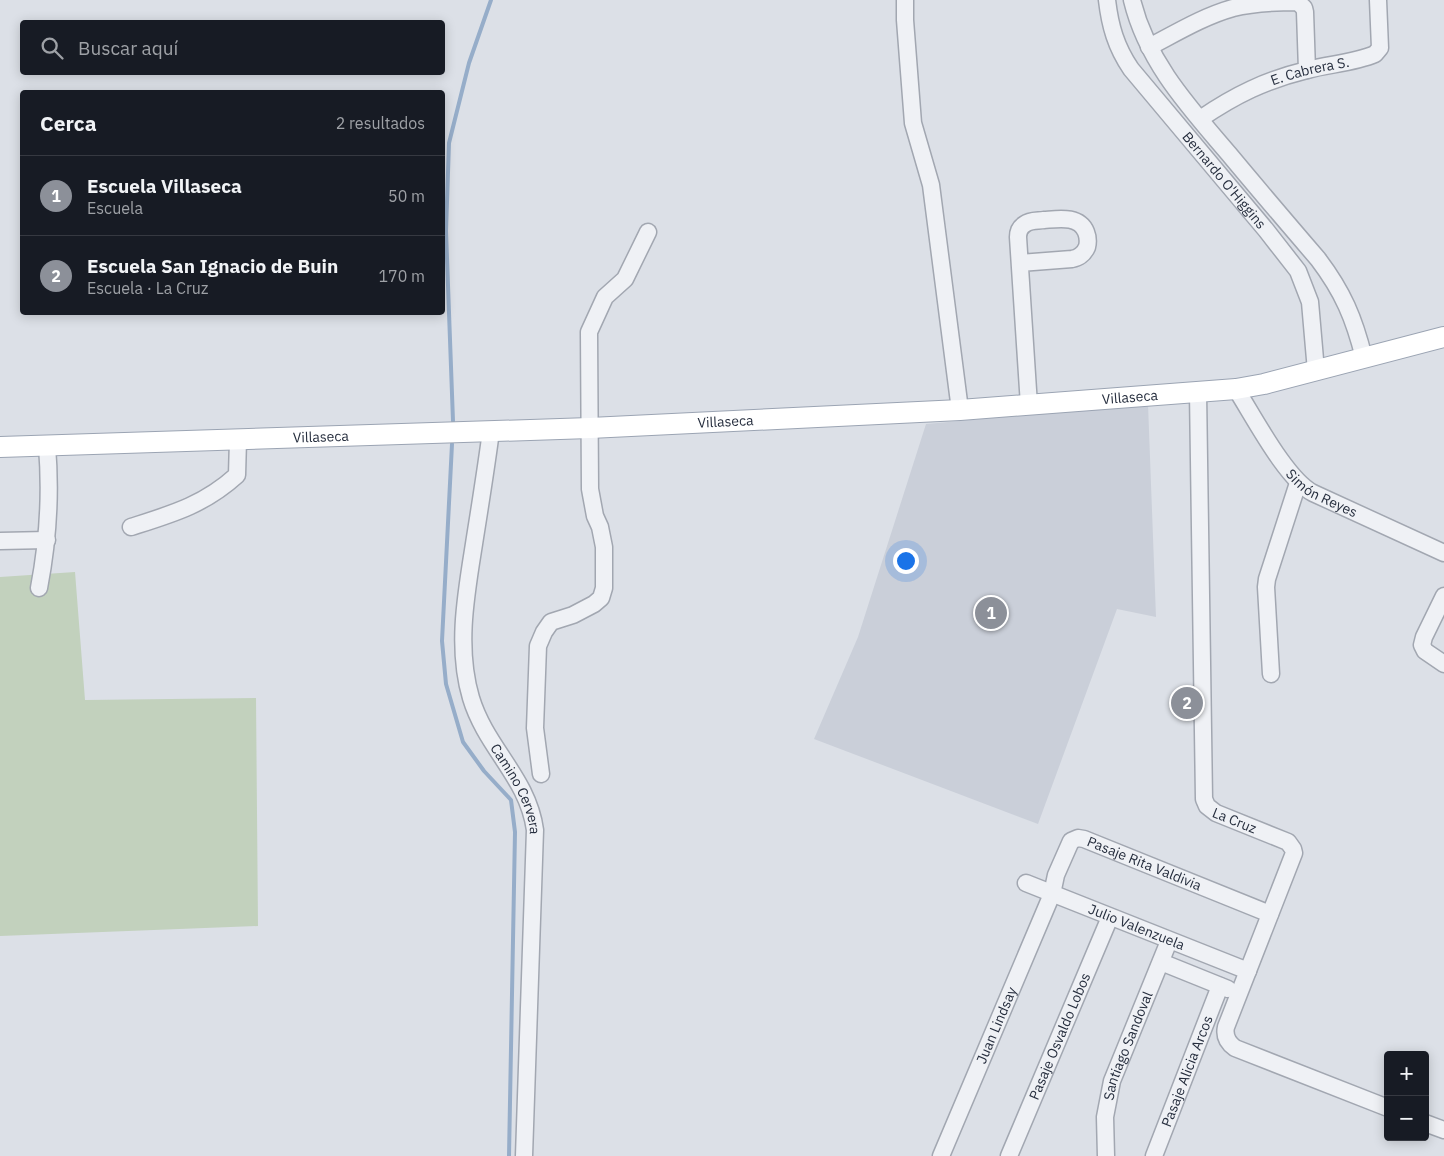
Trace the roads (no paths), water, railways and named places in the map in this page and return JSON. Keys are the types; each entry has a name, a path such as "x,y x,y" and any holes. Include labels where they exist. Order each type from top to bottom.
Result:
{"main road":[{"name":"Villaseca","path":"0,447 590,428 1029,405 1236,389 1316,371 1444,337"}],"street":[{"path":"905,0 913,123 930,185 960,410"},
{"name":"Bernardo O'Higgins","path":"1107,0 1111,26 1119,50 1130,69 1266,230 1298,271 1310,302 1316,371"},
{"name":"Bernardo O'Higgins","path":"1132,0 1140,27 1149,47 1178,94 1327,271 1351,312 1364,358"},
{"name":"E. Cabrera S.","path":"1200,119 1240,94 1280,78 1371,56 1378,52 1380,44 1378,0"},
{"path":"1149,47 1218,13 1234,8 1258,4 1298,2 1305,12 1307,70"},
{"path":"1163,108 1178,94"},
{"path":"541,774 535,728 538,646 551,622 574,615 594,604 601,598 604,588 604,547 590,489 590,332 605,297 625,279 648,232"},
{"path":"1020,263 1029,405"},
{"name":"Simón Reyes","path":"1236,389 1282,463 1298,483 1313,493 1444,553"},
{"name":"La Cruz","path":"1198,392 1204,799 1207,806 1216,813 1288,842 1294,853 1225,1031 1227,1039 1232,1046 1384,1106"},
{"name":"Camino Cervera","path":"491,431 465,606 464,659 468,686 476,711 488,737 525,793 536,830 524,1156"},
{"path":"131,527 189,508 224,487 237,476 238,440"},
{"path":"39,588 47,540 50,493 48,446"},
{"path":"1271,674 1267,579 1298,483"},
{"path":"0,541 47,540"},
{"path":"1444,596 1422,645 1425,651 1444,664"},
{"name":"Pasaje Rita Valdivia","path":"1052,894 1056,875 1068,846 1071,841 1081,838 1270,914"},
{"name":"Julio Valenzuela","path":"1026,883 1248,971"},
{"name":"Juan Lindsay","path":"941,1156 1052,894"},
{"name":"Pasaje Osvaldo Lobos","path":"1010,1156 1110,917"},
{"name":"Santiago Sandoval","path":"1106,1156 1105,1117 1112,1081 1169,941"},
{"name":"Julio Valenzuela","path":"1160,962 1239,994"},
{"name":"Pasaje Alicia Arcos","path":"1154,1156 1220,986"},
{"path":"1429,1124 1444,1130"}],"waterway":[{"path":"453,421 446,231 449,143 469,63 491,0"},
{"path":"452,444 442,641 446,684 463,742 484,771 511,800 515,832 509,1156"}],"place":[{"name":"Escuela Villaseca","path":"991,613"},
{"name":"Escuela San Ignacio de Buin","path":"1187,703"}]}
